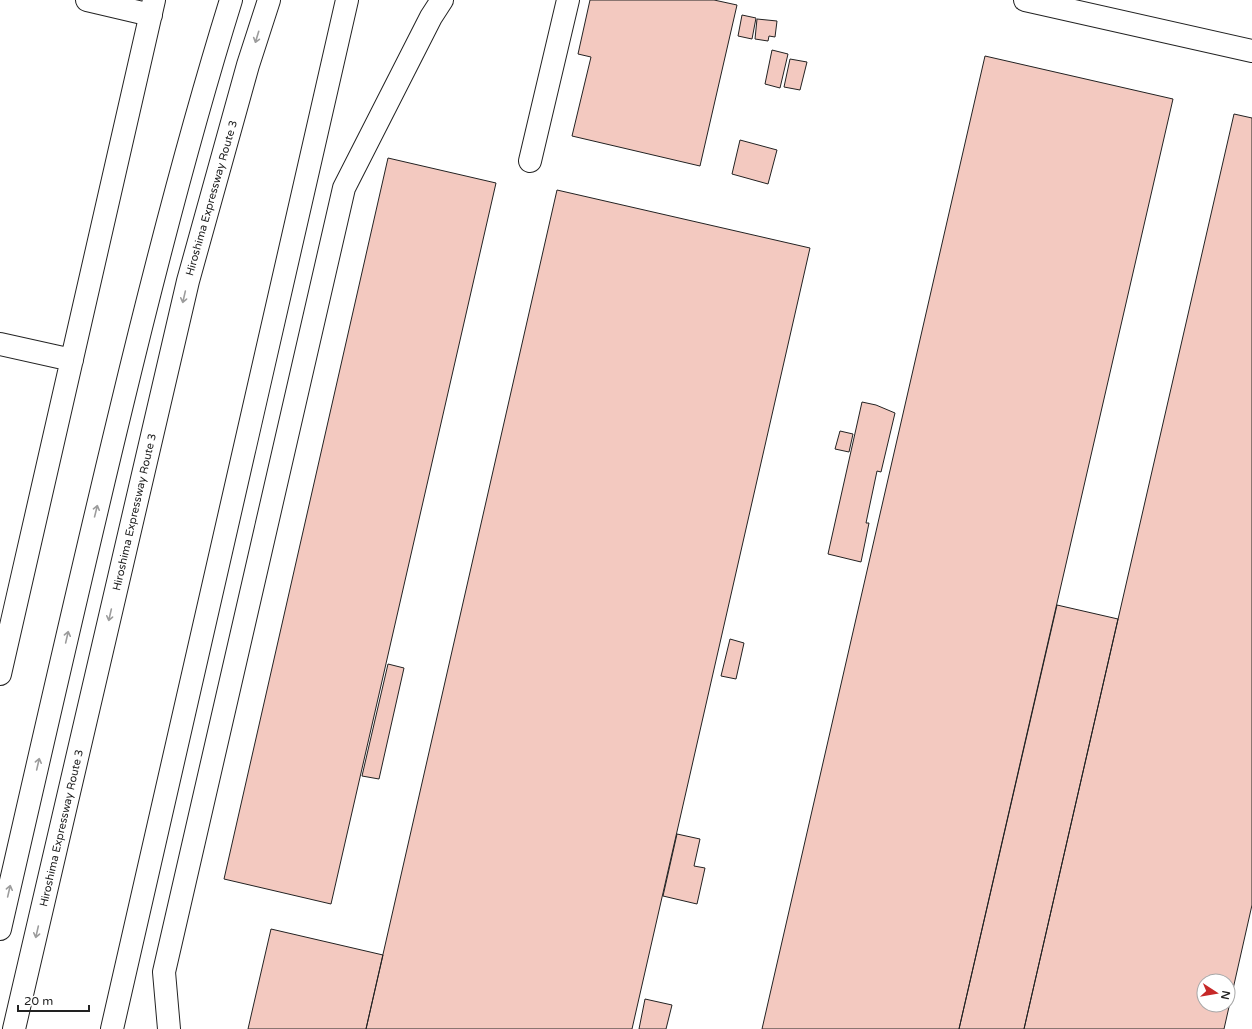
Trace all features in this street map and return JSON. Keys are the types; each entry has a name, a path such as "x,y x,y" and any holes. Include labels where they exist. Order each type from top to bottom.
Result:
{"main road":[{"path":"0,674 152,7 87,0"},
{"path":"0,929 89,541 154,272 231,0"},
{"name":"Hiroshima Expressway Route 3","path":"14,1029 188,281 248,65 269,0"},
{"path":"112,1029 347,0"},
{"path":"169,1029 164,972 344,188 431,18 442,0"},
{"path":"530,160 568,0"},
{"path":"1025,0 1252,51"},
{"path":"0,344 72,360"}],"building":[{"path":"590,0 714,0 737,5 700,166 572,136 591,57 578,54"},
{"path":"742,15 756,18 752,39 738,36"},
{"path":"757,19 777,21 775,37 769,36 768,41 755,39"},
{"path":"772,50 788,54 780,88 765,84"},
{"path":"985,56 1173,99 959,1029 762,1029"},
{"path":"790,59 807,62 800,90 784,87"},
{"path":"1234,114 1252,118 1252,905 1236,976 1236,973 1196,973 1196,1013 1228,1013 1224,1029 1024,1029"},
{"path":"740,140 777,150 768,184 732,174"},
{"path":"388,158 496,183 331,904 224,879"},
{"path":"557,190 810,248 632,1029 366,1029"},
{"path":"862,402 876,405 895,413 881,472 877,471 866,523 869,523 861,562 828,554"},
{"path":"840,431 853,434 849,452 835,449"},
{"path":"1057,605 1118,619 1024,1029 959,1029"},
{"path":"730,639 744,643 736,679 721,676"},
{"path":"388,664 404,668 379,779 362,776"},
{"path":"677,834 700,839 694,866 705,868 697,904 663,896"},
{"path":"271,929 383,955 366,1029 248,1029"},
{"path":"645,999 672,1005 666,1029 639,1029"}]}
